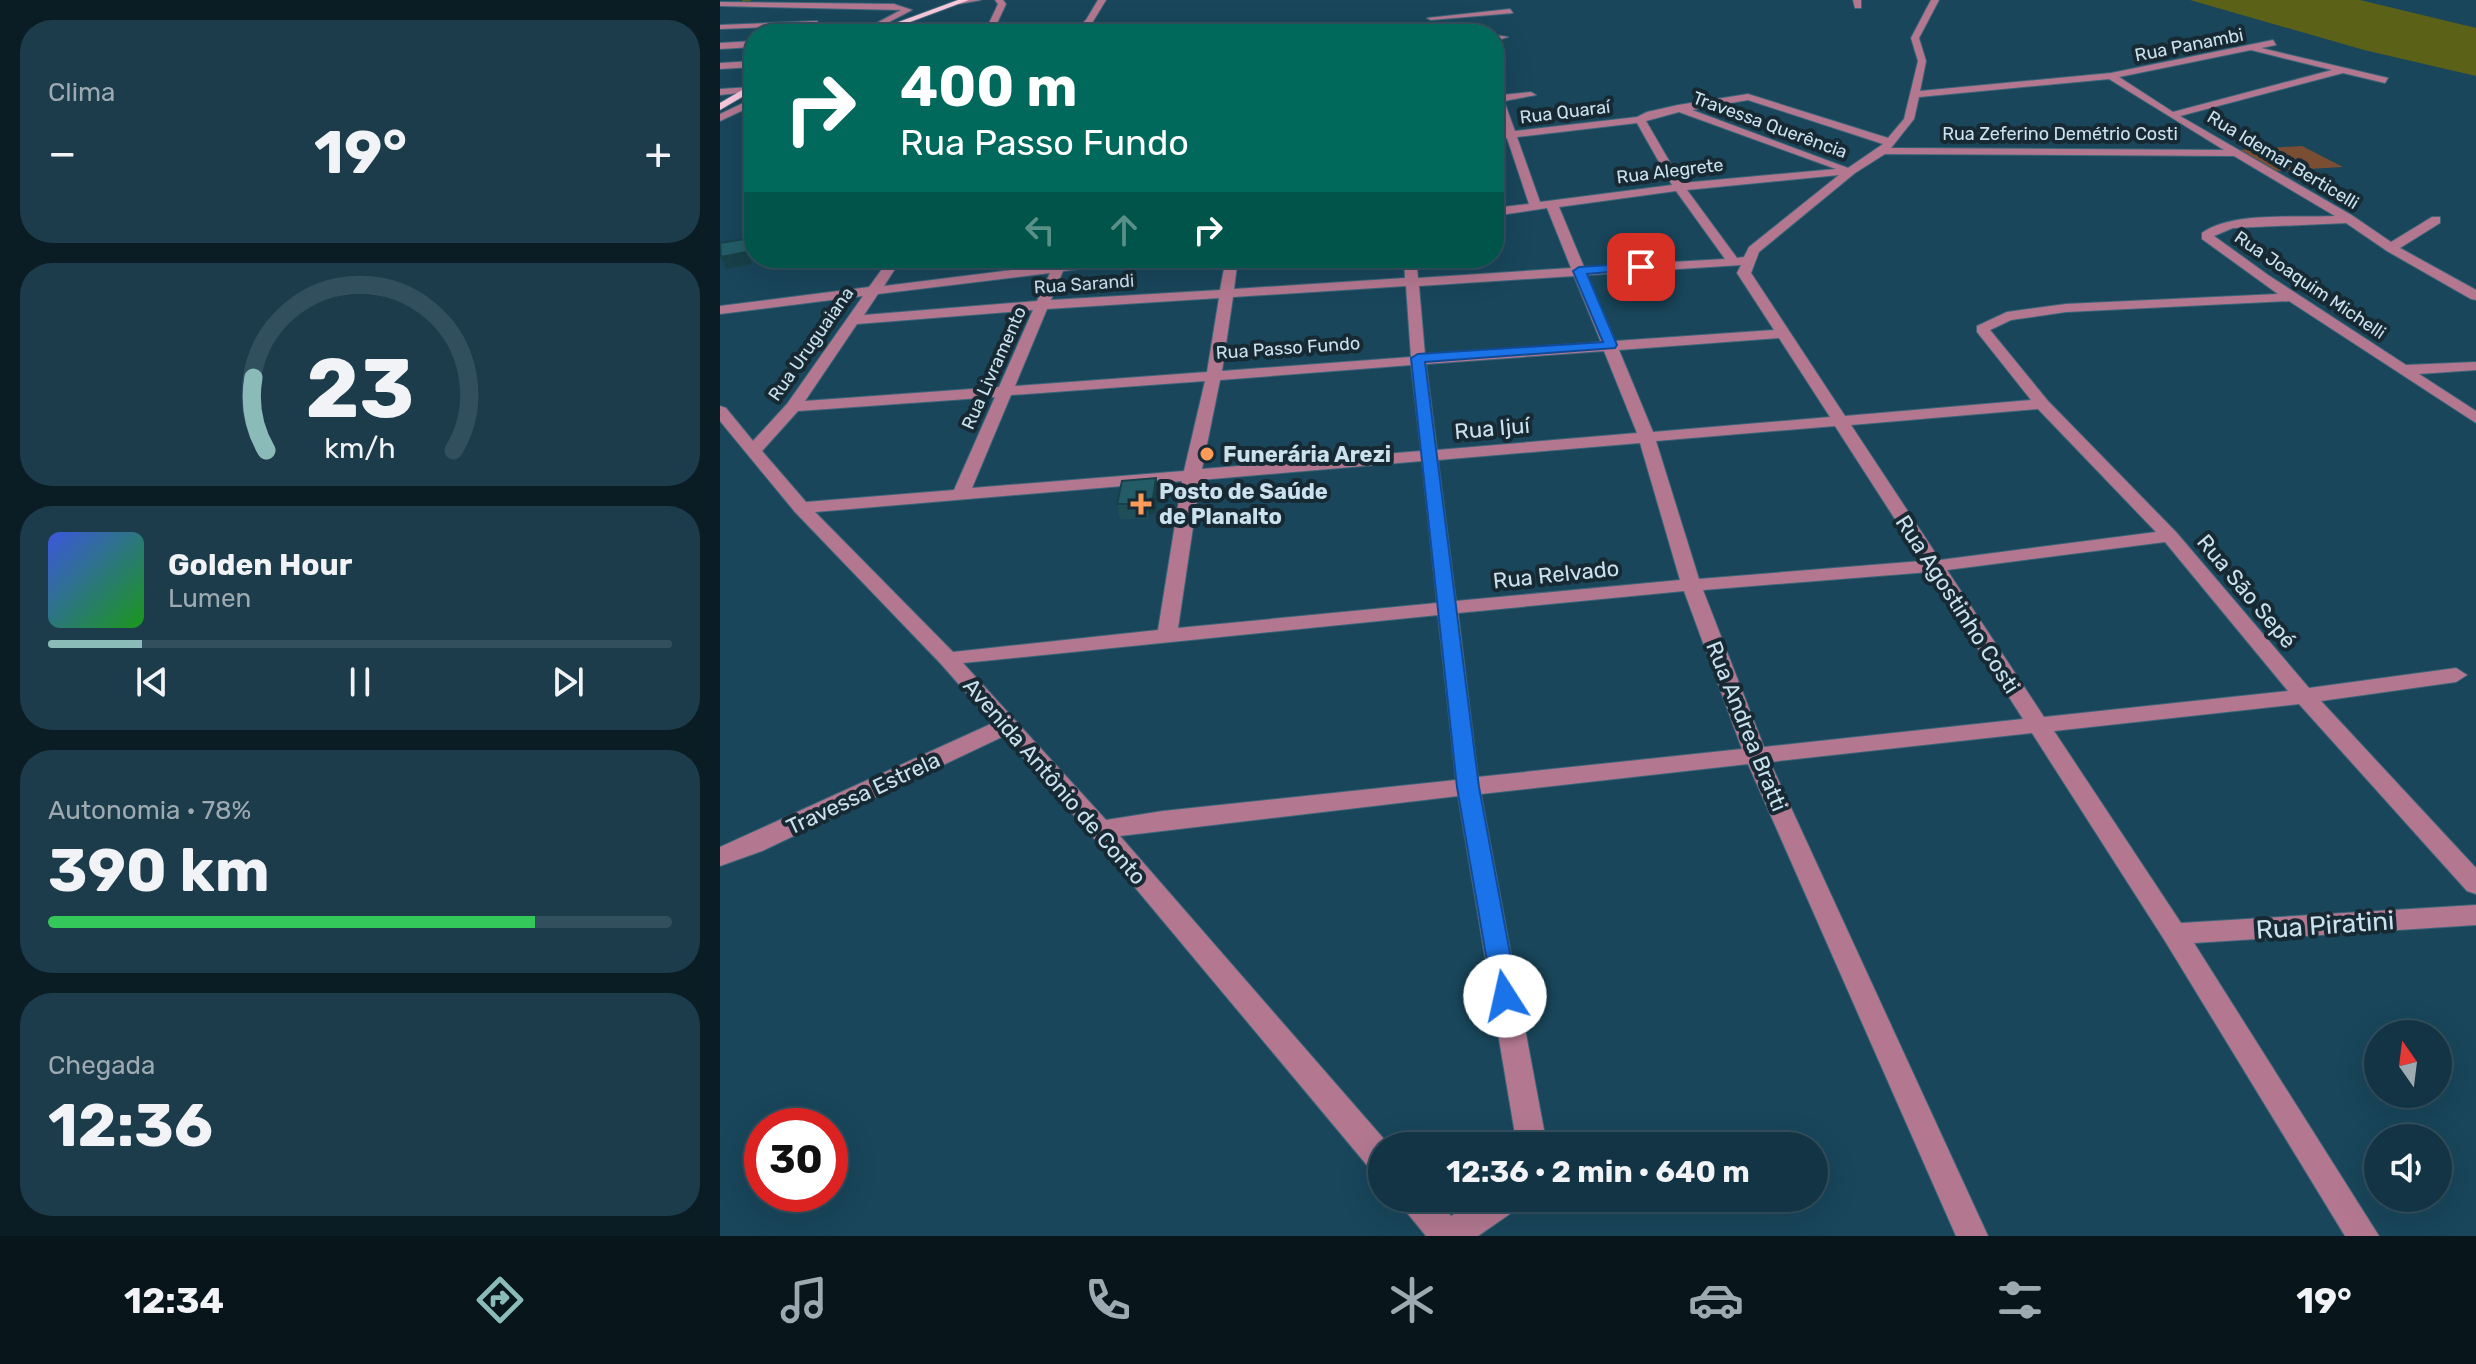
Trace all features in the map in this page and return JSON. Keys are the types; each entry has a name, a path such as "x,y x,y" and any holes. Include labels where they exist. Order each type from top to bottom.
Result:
{"main road":[{"path":"898,24 962,1"},
{"path":"720,107 744,92"}],"street":[{"path":"962,1 977,0"},
{"path":"994,24 1002,4 999,0"},
{"path":"1086,24 1102,0"},
{"path":"1640,120 1679,187 1741,261 1851,171 1887,147 1909,119 1922,61 1915,38 1935,0"},
{"path":"720,4 894,6 908,10 880,24"},
{"path":"720,25 749,4"},
{"path":"1431,18 1510,11"},
{"path":"768,24 817,23"},
{"path":"720,25 744,25"},
{"name":"Rua Panambi","path":"1916,94 2111,76 2273,43"},
{"path":"720,46 744,45"},
{"path":"2254,49 2385,80"},
{"path":"720,66 744,65"},
{"path":"2172,115 2343,70"},
{"name":"Rua Idemar Berticelli","path":"2111,76 2349,219 2391,248 2476,296"},
{"path":"720,92 744,88"},
{"path":"1504,97 1531,95"},
{"name":"Rua Quaraí","path":"1504,135 1640,120 1650,114 1678,108 1748,97 1887,147"},
{"path":"720,118 744,106"},
{"name":"Travessa Querência","path":"1678,108 1851,171"},
{"name":"Rua Andrea Bratti","path":"1504,118 1544,206 1579,271 1611,345 1647,437 1691,585 1756,756 1972,1236"},
{"name":"Rua Zeferino Demétrio Costi","path":"1887,147 2237,153"},
{"name":"Rua Alegrete","path":"1504,211 1679,187 1851,171"},
{"name":"Rua Joaquim Michelli","path":"2349,219 2233,224 2218,227 2206,236 2292,297 2476,418"},
{"path":"2391,248 2436,220"},
{"name":"Rua Sarandi","path":"854,320 1741,261"},
{"name":"Rua Agostinho Costi","path":"1741,261 1744,273 1786,333 2174,934 2363,1236"},
{"name":"Rua Uruguaiana","path":"754,450 793,407 889,268"},
{"path":"720,310 1025,268"},
{"name":"Rua Livramento","path":"961,494 1058,268"},
{"path":"1167,635 1192,475 1214,373 1231,268"},
{"path":"1411,268 1418,358 1468,787 1530,1132"},
{"name":"Rua São Sepé","path":"2292,297 2066,308 2007,316 1982,329 2042,404 2170,536 2304,696 2476,884"},
{"name":"Rua Passo Fundo","path":"793,407 1214,373 1786,333"},
{"path":"2406,370 2476,366"},
{"name":"Rua Ijuí","path":"801,508 2042,404"},
{"name":"Avenida Antônio de Conto","path":"720,411 801,508 948,659 1101,830 1368,1144"},
{"name":"Rua Relvado","path":"948,659 1691,585 1934,566 2170,536"},
{"path":"1101,830 1163,820 2304,696 2456,675"},
{"name":"Travessa Estrela","path":"720,857 753,845 1005,726"},
{"name":"Rua Piratini","path":"2174,934 2476,915"},
{"path":"1427,1212 1448,1236 1485,1212"}],"shaded area":[{"path":"2190,0 2360,0 2476,28 2476,76 2364,50"},
{"path":"2302,146 2343,167 2275,171 2237,150"}],"building":[{"path":"744,239 744,253 721,257 720,243"},
{"path":"1156,478 1153,498 1146,504 1117,504 1122,481"}],"waterway":[{"path":"743,1 750,0"}],"place":[{"name":"Funerária Arezi","path":"1207,454"},
{"name":"Posto de Saúde de Planalto","path":"1141,504"}],"route":[{"path":"1505,996 1468,787 1418,358 1611,345 1579,271 1641,267"}]}
